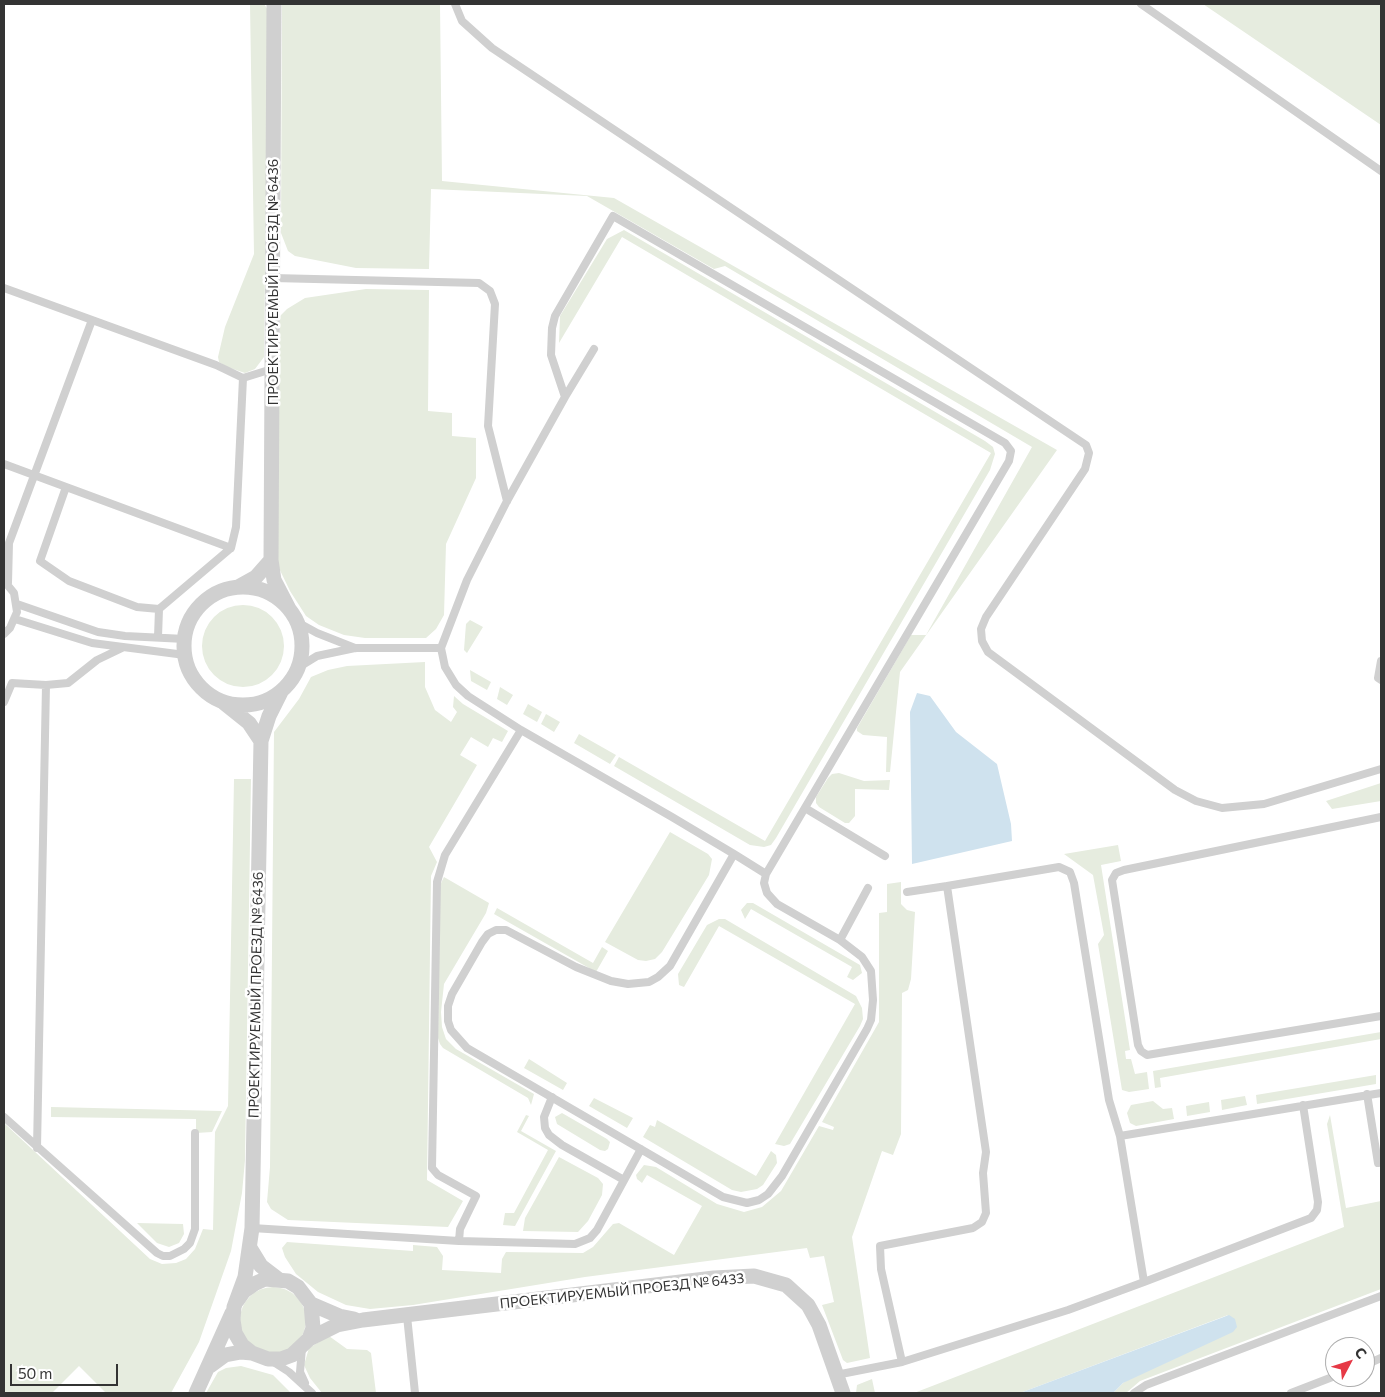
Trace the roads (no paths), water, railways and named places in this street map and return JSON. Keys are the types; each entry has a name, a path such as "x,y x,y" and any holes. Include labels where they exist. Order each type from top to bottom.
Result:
{"street":[{"name":"ПРОЕКТИРУЕМЫЙ ПРОЕЗД № 6436","path":"274,4 272,560 274,580 288,609"},
{"path":"261,741 249,723 222,701 209,694 198,683 189,670 185,655 185,640 189,624 196,611 207,600 220,592 235,588 256,577 272,560"},
{"path":"222,701 237,705 253,704 268,700 281,692 291,681 298,667 302,652 301,636 297,622 278,598 264,591 250,588 235,588"},
{"name":"ПРОЕКТИРУЕМЫЙ ПРОЕЗД № 6436","path":"196,1393 236,1304 245,1277 250,1248 252,1228 261,741 269,716 281,692"},
{"path":"250,1248 261,1266 278,1279 298,1287 311,1304 314,1316 313,1328 305,1344"},
{"name":"ПРОЕКТИРУЕМЫЙ ПРОЕЗД № 6433","path":"363,1320 714,1278 754,1276 786,1285 808,1305 819,1326 843,1393"},
{"name":"ПРОЕКТИРУЕМЫЙ ПРОЕЗД № 6436","path":"268,1360 252,1353 242,1344 235,1333 233,1320 236,1304 244,1291 265,1279 278,1279"},
{"path":"311,1304 339,1316 363,1320"},
{"path":"268,1360 281,1359 337,1325 363,1320"},
{"name":"ПРОЕКТИРУЕМЫЙ ПРОЕЗД № 6436","path":"207,1369 225,1355 241,1352 252,1353"}],"lane":[{"path":"455,4 462,21 492,48 1086,446 1089,453 1085,469 986,617 981,629 982,642 988,652 1167,784 1196,801 1222,808 1264,804 1381,769"},
{"path":"1141,4 1381,171"},
{"path":"565,397 551,355 555,316 613,216 1004,443 1011,451 1009,461 766,874 764,883 768,893 778,904 840,940 862,957 871,971 871,1020 782,1176 768,1194 760,1200 747,1203 735,1202 723,1197 467,1048 451,1030 448,1006 452,994 488,934 506,930 576,967 611,981 628,984 649,982 670,966 734,854"},
{"path":"273,278 479,283 490,291 495,304 488,426 507,501"},
{"path":"4,288 216,365 242,378 272,368"},
{"path":"4,634 15,619 17,604 14,593 6,582 6,546 92,320"},
{"path":"594,349 507,501 467,580 441,648 445,667 456,685 468,696 521,730 766,874"},
{"path":"66,487 40,561 69,581 137,607 159,609 231,548 236,527 242,378"},
{"path":"4,464 231,548"},
{"path":"17,604 98,632 125,636 185,640"},
{"path":"158,637 159,609"},
{"path":"15,619 92,643 185,655"},
{"path":"297,622 317,633 355,648"},
{"path":"92,643 97,660"},
{"path":"4,702 12,683 46,685 68,683 97,660 122,648"},
{"path":"298,667 318,656 355,648 441,648"},
{"path":"1381,661 1378,678 1381,680"},
{"path":"37,1148 46,685"},
{"path":"459,1241 460,1229 476,1196 438,1175 432,1168 437,882 445,856 521,730"},
{"path":"805,808 885,856"},
{"path":"1381,817 1124,870 1116,872 1112,880 1138,1045 1141,1051 1147,1055 1381,1016"},
{"path":"907,892 1060,867 1070,872 1074,883 1109,1100 1120,1136 1144,1282"},
{"path":"902,1362 881,1269 880,1246 974,1228 982,1222 986,1213 983,1173 986,1152 947,886"},
{"path":"840,940 868,888"},
{"path":"1120,1136 1381,1093"},
{"path":"1367,1094 1378,1163"},
{"path":"552,1097 544,1117 544,1128 549,1134 562,1145 624,1180"},
{"path":"836,1375 902,1362 1068,1310 1310,1218 1317,1210 1318,1202 1303,1105"},
{"path":"4,1117 157,1253 170,1256 184,1250 190,1243 195,1229 195,1133"},
{"path":"252,1228 459,1241 564,1245 583,1242 597,1230 640,1149"},
{"path":"1134,1393 1146,1385 1381,1296"},
{"path":"407,1316 415,1393"},
{"path":"305,1344 300,1372 309,1390"},
{"path":"268,1360 289,1372 309,1390"},
{"path":"1290,1393 1325,1380"}],"water":[{"path":"917,693 930,696 956,732 997,764 1011,824 1012,841 912,864 910,712"},
{"path":"1229,1315 1235,1319 1237,1327 1233,1332 1123,1383 1113,1393 1020,1393"}]}
